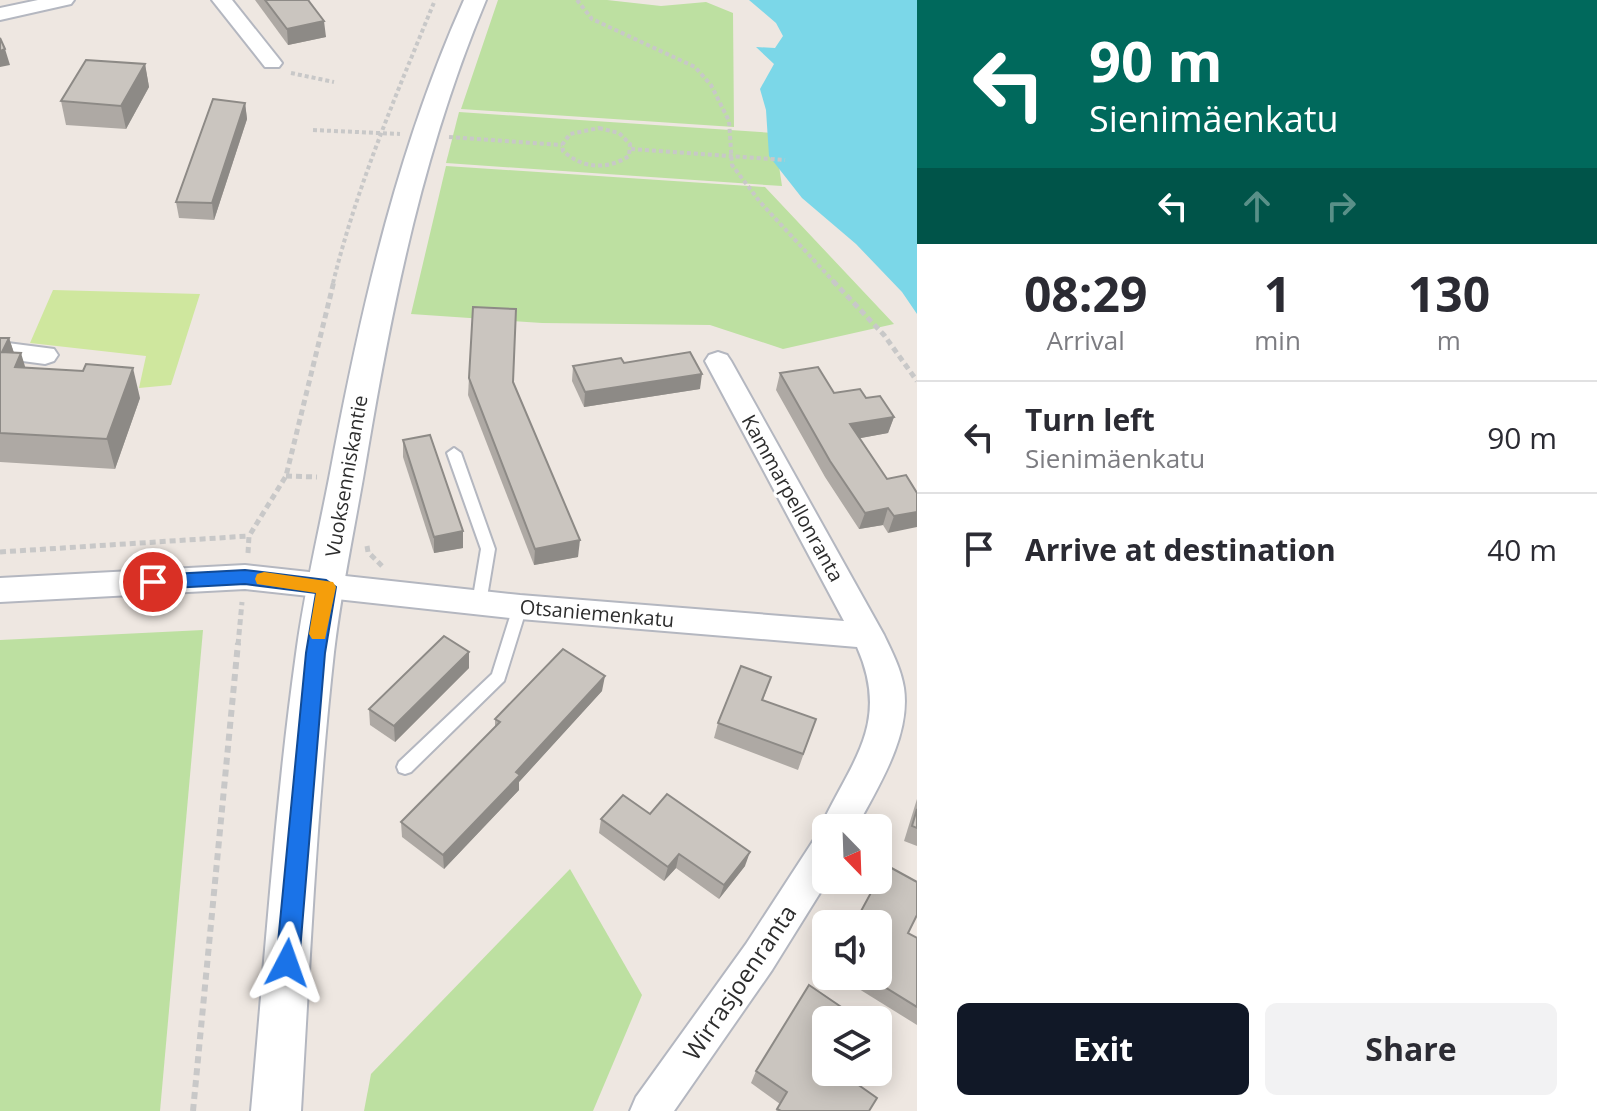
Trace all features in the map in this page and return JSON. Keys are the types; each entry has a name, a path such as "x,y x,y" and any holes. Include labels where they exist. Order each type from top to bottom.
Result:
{"street":[{"path":"0,14 64,0"},
{"path":"222,0 272,63"},
{"name":"Vuoksenniskantie","path":"276,1111 314,669 373,322 398,220 440,84 475,0"},
{"path":"0,350 45,355"},
{"name":"Kammarpellonranta","path":"718,361 868,635"},
{"name":"Otsaniemenkatu","path":"0,590 245,577 520,607 868,635"},
{"path":"846,814 860,788 882,732 888,694 868,635"},
{"name":"Wirrasjoenranta","path":"650,1111 759,957 812,874"}],"lane":[{"path":"454,453 488,549 479,603"},
{"path":"405,767 499,677 520,607"}],"path":[{"path":"193,1111 249,536 275,499 286,476 342,246 381,133 435,0"},
{"path":"577,0 592,19 695,67 711,85 729,121 732,165 760,202 884,335 917,381"},
{"path":"272,63 283,71 334,82"},
{"path":"599,128 619,133 631,149 622,161 601,167 578,163 563,151 562,145 570,134 599,128"},
{"path":"313,130 381,133"},
{"path":"455,138 562,145"},
{"path":"631,149 785,160"},
{"path":"0,552 249,536"}],"green space":[{"path":"498,0 607,0 661,6 706,2 733,13 734,127 461,109"},
{"path":"459,112 774,133 782,186 446,163"},
{"path":"446,166 765,187 894,324 783,349 710,325 542,323 411,314"},
{"path":"53,290 200,294 171,385 139,388 146,356 30,343"},
{"path":"203,630 160,1111 0,1111 0,640"},
{"path":"570,869 642,995 593,1111 364,1111 371,1074"}],"water":[{"path":"749,0 917,0 917,314 902,292 856,244 802,198 769,156 766,110 760,89 774,64 756,47 775,48 783,36 776,23"}],"building":[{"path":"265,0 308,0 324,21 287,29"},
{"path":"86,60 145,64 121,106 61,101"},
{"path":"213,99 245,103 212,203 176,202"},
{"path":"473,307 516,309 513,382 580,540 535,549 469,378"},
{"path":"0,338 9,338 2,352 21,353 15,367 83,371 86,364 133,368 107,439 0,433"},
{"path":"690,352 702,374 585,392 573,366 621,358 624,363"},
{"path":"818,367 834,393 860,389 866,398 880,396 894,417 850,424 887,479 906,475 917,493 917,512 894,516 888,508 865,513 830,461 780,373"},
{"path":"430,435 463,531 434,537 403,440"},
{"path":"444,636 469,652 394,726 369,709"},
{"path":"563,649 605,676 516,772 520,775 443,855 401,822 500,722 495,719"},
{"path":"741,666 771,677 762,700 816,719 803,754 718,723"},
{"path":"667,794 750,852 724,885 679,854 668,867 601,819 623,795 650,814"},
{"path":"917,809 917,828 912,826"},
{"path":"892,868 917,882 917,915 908,933 917,938 917,1007 890,990 892,990 892,910 862,910 870,894 892,894"},
{"path":"809,985 812,990 840,1006 812,1006 812,1086 860,1086 877,1098 869,1111 781,1111 777,1109 787,1092 756,1071"}],"slow traffic":[{"path":"264,579 326,587 318,634"}],"route":[{"path":"153,582 245,577 326,587 315,653 287,963"}]}
